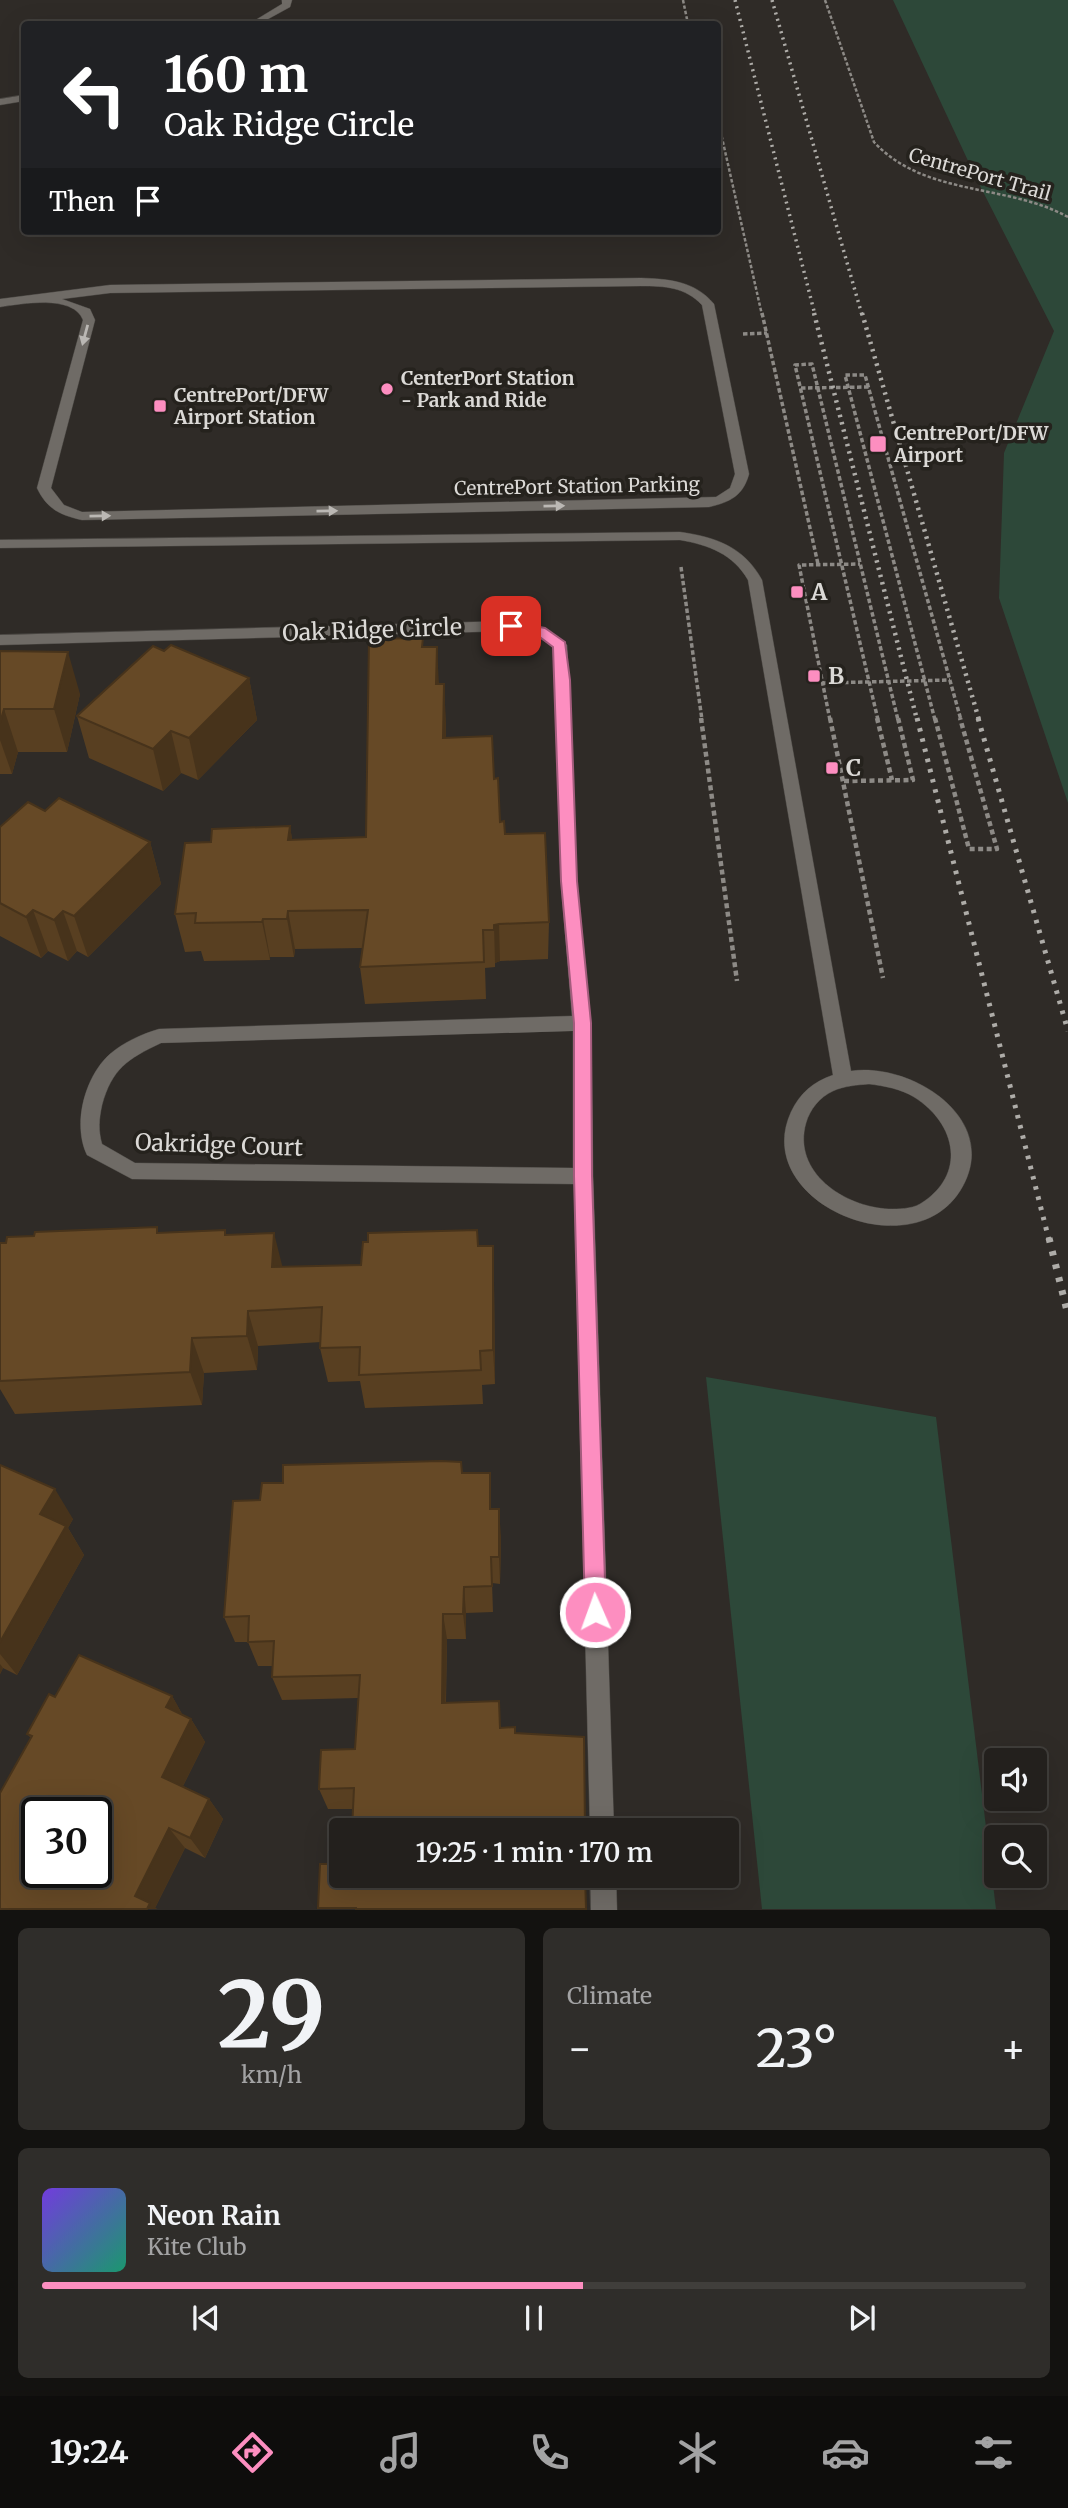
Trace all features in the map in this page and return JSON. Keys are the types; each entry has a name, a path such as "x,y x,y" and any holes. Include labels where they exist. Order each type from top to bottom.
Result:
{"street":[{"path":"258,21 287,5 287,0"},
{"path":"0,102 21,98"},
{"name":"CentrePort Station Parking","path":"0,303 110,289 641,282 679,284 701,295 708,304 742,474 740,485 730,498 709,503 95,516 63,512 49,501 44,488 89,320 86,312 76,306 45,298"},
{"path":"0,544 680,536 699,539 731,551 750,569 755,580 843,1079"},
{"name":"Oak Ridge Circle","path":"0,640 511,626 541,632 560,645 569,881 582,1023 583,1176 602,1818"},
{"name":"Oakridge Court","path":"582,1023 159,1036 128,1050 104,1071 87,1129 94,1149 132,1171 583,1176"},
{"path":"870,1076 897,1080 922,1092 943,1109 956,1131 962,1154 958,1177 945,1198 923,1212 897,1218 868,1216 846,1209 811,1184 800,1166 794,1144 796,1122 805,1103 822,1088 843,1079 870,1076"},
{"path":"603,1888 604,1909"}],"path":[{"path":"683,0 687,21"},
{"name":"CentrePort Trail","path":"825,0 874,142 884,156 900,167 926,177 1021,198 1068,217"},
{"path":"721,133 818,564"},
{"path":"844,781 913,780 812,364 795,365 892,780"},
{"path":"845,375 865,375 997,849 970,849 848,387 845,375"},
{"path":"801,388 869,387"},
{"path":"860,564 799,565 883,978"},
{"path":"681,567 737,981"},
{"path":"823,683 950,680"}],"green space":[{"path":"893,0 1068,0 1068,803 999,598 1004,453 1054,331 977,180"},
{"path":"706,1377 936,1417 986,1825 984,1888 993,1888 996,1909 762,1909"}],"building":[{"path":"423,638 422,647 437,647 436,684 444,684 443,738 492,736 494,779 498,778 500,822 504,821 505,834 545,833 549,922 499,924 494,925 494,930 483,930 484,962 360,967 368,910 288,911 287,919 263,919 262,922 195,923 196,913 175,914 185,843 211,842 212,829 290,826 288,840 366,837 369,639"},
{"path":"171,645 249,678 189,738 171,731 153,749 77,716 153,646 164,651"},
{"path":"0,651 68,652 54,709 4,709 0,723"},
{"path":"59,798 150,842 74,916 63,911 54,920 33,910 26,917 0,903 0,827 28,802 45,811"},
{"path":"157,1227 157,1233 225,1230 225,1235 274,1233 272,1267 361,1265 363,1242 368,1242 368,1233 477,1230 478,1246 493,1246 493,1350 480,1351 481,1370 359,1375 360,1347 320,1348 322,1307 248,1311 247,1336 192,1338 190,1372 0,1381 0,1243 6,1243 7,1237 34,1236 35,1232"},
{"path":"441,1461 461,1462 462,1473 490,1473 490,1509 499,1509 499,1557 491,1557 492,1586 464,1587 463,1614 443,1614 442,1703 499,1701 500,1728 515,1727 515,1733 584,1737 585,1818 353,1818 354,1788 319,1789 321,1750 355,1749 360,1675 272,1677 274,1641 248,1642 249,1616 224,1617 233,1501 260,1500 262,1483 283,1483 283,1465"},
{"path":"0,1465 55,1489 40,1514 66,1526 0,1642"},
{"path":"79,1655 172,1696 166,1707 191,1719 162,1777 209,1799 190,1838 169,1828 135,1896 150,1903 147,1909 0,1909 0,1793 32,1736 27,1734 49,1694 55,1697"},
{"path":"320,1864 329,1864 329,1888 585,1888 586,1909 318,1908"}],"railway":[{"path":"735,0 815,315"},
{"path":"772,0 862,315"},
{"path":"814,313 917,720"},
{"path":"862,313 979,720"},
{"path":"917,718 1049,1240"},
{"path":"978,718 1068,1031"},
{"path":"1049,1238 1068,1315"}],"place":[{"name":"CenterPort Station - Park and Ride","path":"387,389"},
{"name":"CentrePort/DFW Airport Station","path":"160,406"},
{"name":"CentrePort/DFW Airport","path":"878,444"},
{"name":"A","path":"797,592"},
{"name":"B","path":"814,676"},
{"name":"C","path":"832,768"}],"route":[{"path":"511,626 541,632 560,645 563,680 569,881 582,1023 583,1176 595,1612"}]}
